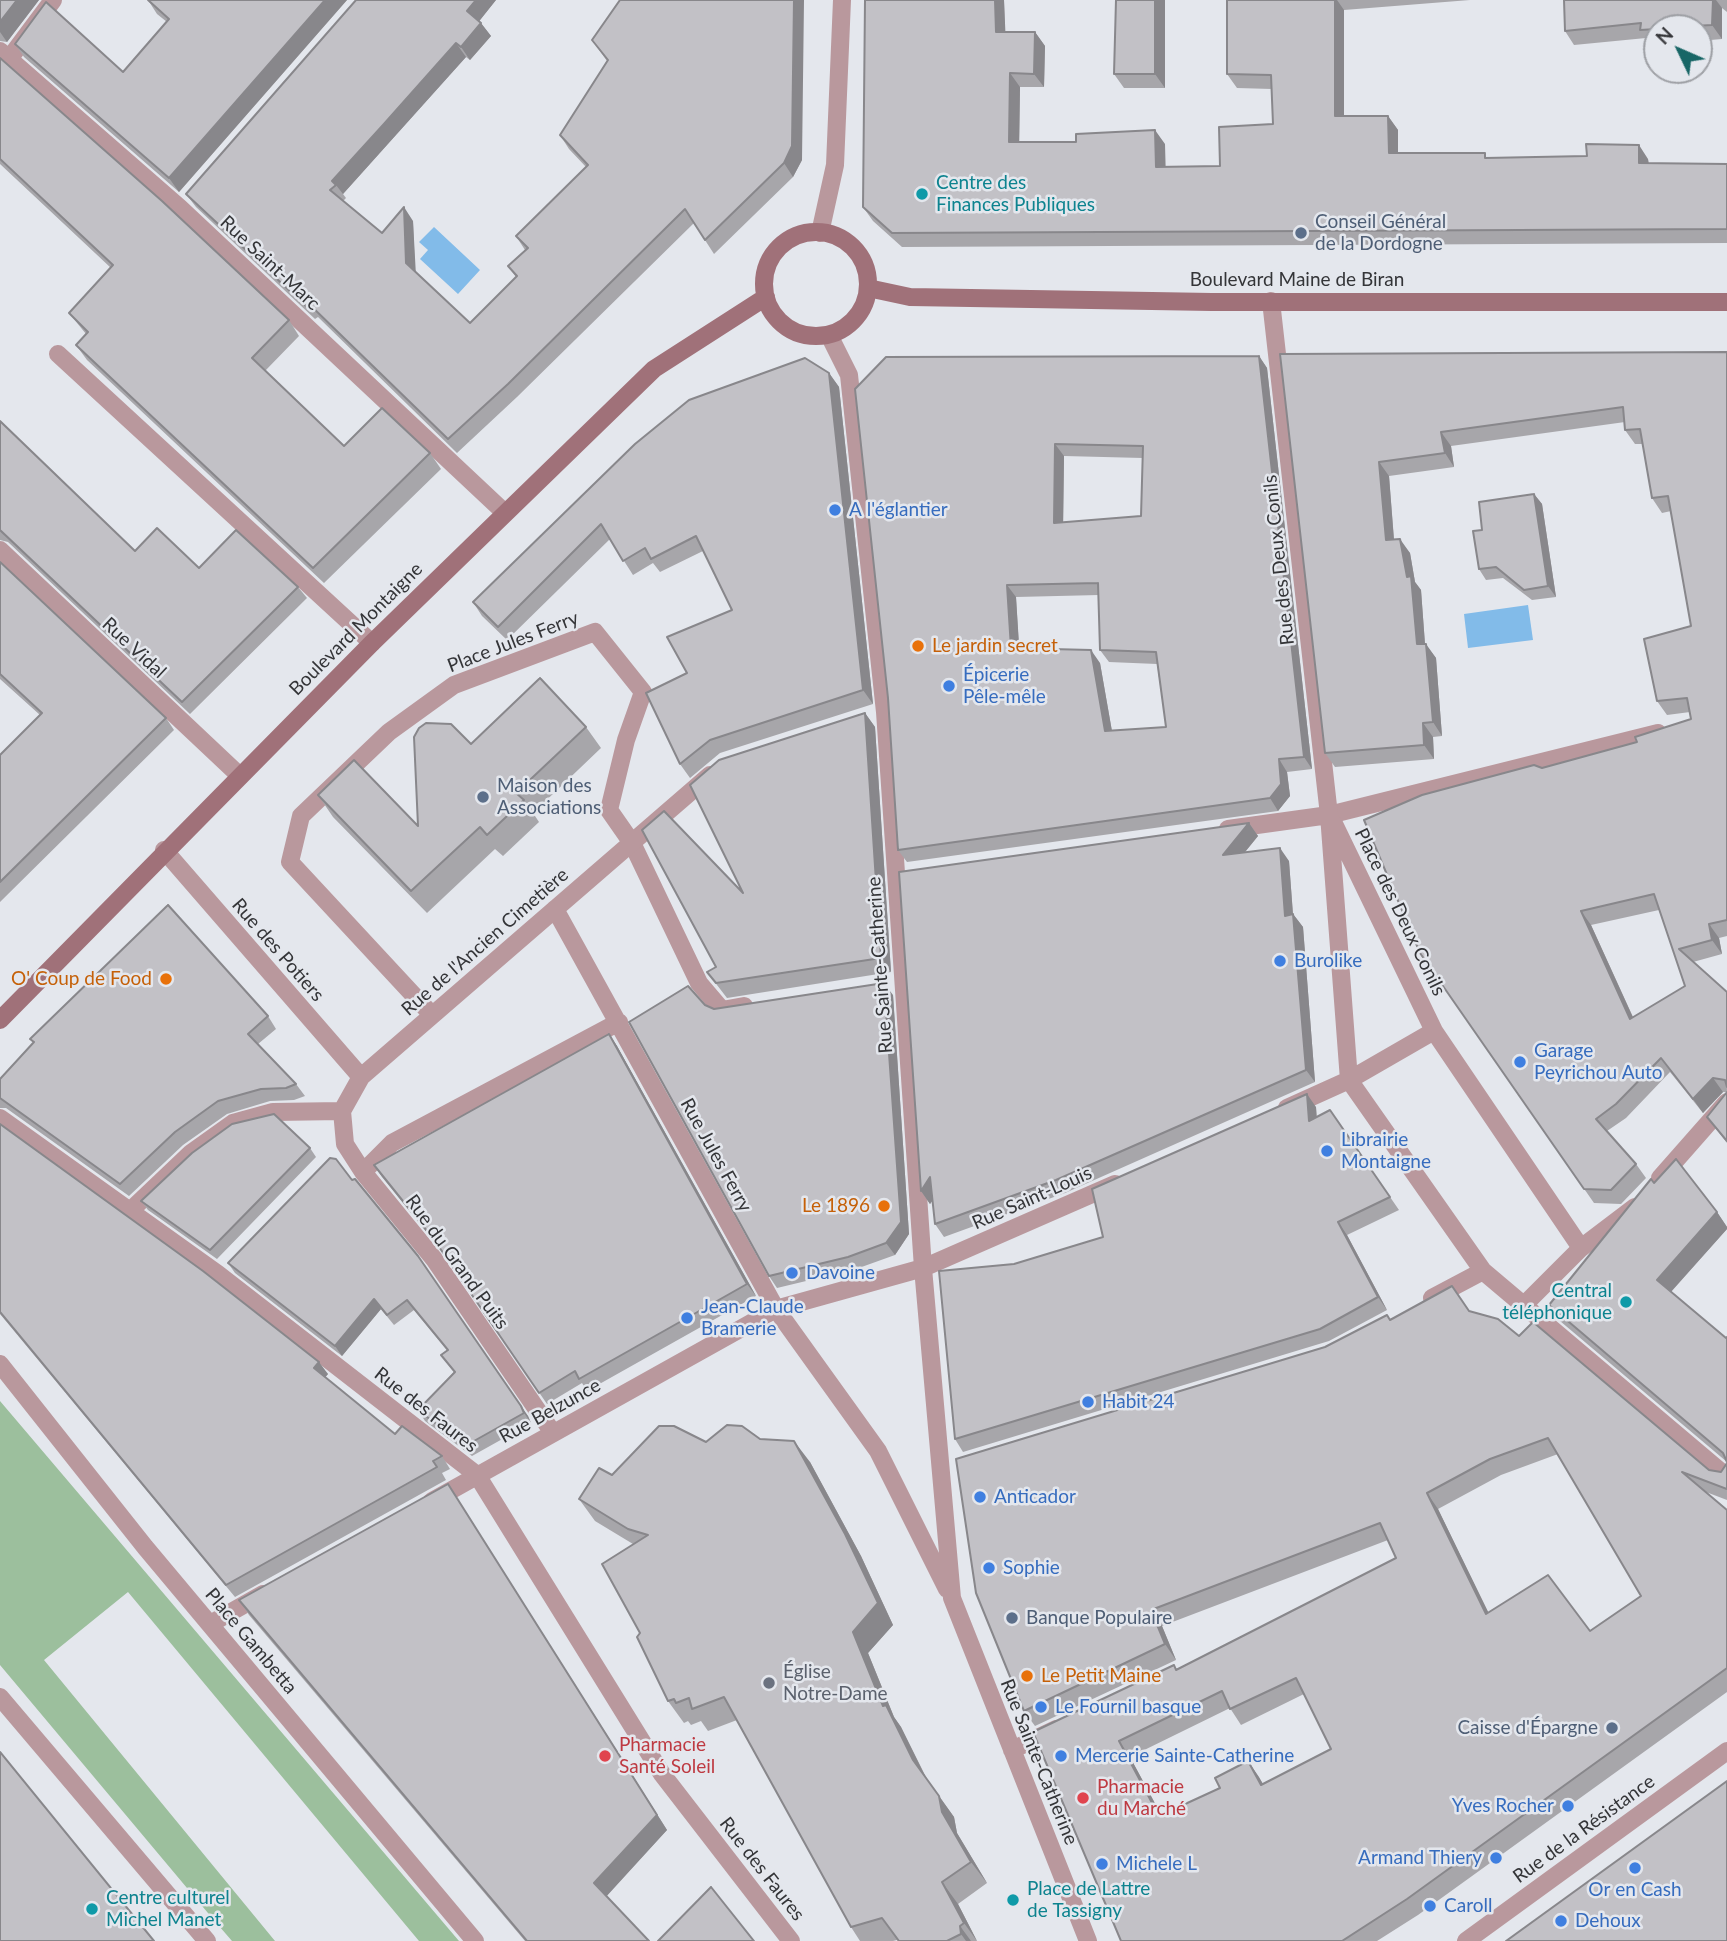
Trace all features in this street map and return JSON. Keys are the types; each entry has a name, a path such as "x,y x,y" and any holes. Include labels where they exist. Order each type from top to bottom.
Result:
{"main road":[{"path":"820,233 836,236 855,251 867,272 869,288 856,318 829,335 805,334 783,324 766,297 765,281 768,265 777,251 804,234 820,233"},
{"name":"Boulevard Maine de Biran","path":"869,288 910,297 1727,302"},
{"name":"Boulevard Montaigne","path":"0,1020 164,850 504,512 654,369 766,297"}],"street":[{"path":"4,55 53,0"},
{"path":"820,233 835,165 842,0"},
{"name":"Rue Saint-Marc","path":"4,55 185,203 504,512"},
{"name":"Rue des Deux Conils","path":"1271,301 1329,815"},
{"name":"Rue Sainte-Catherine","path":"829,335 849,375 879,714 902,874 896,983 923,1268 949,1468 952,1598"},
{"path":"58,354 372,643"},
{"name":"Rue Vidal","path":"0,550 240,776"},
{"name":"Place Jules Ferry","path":"432,1016 290,862 301,816 389,732 454,685 595,632 643,692 626,740 609,810 632,843"},
{"path":"1207,832 1329,815 1662,732"},
{"name":"Rue de l'Ancien Cimetière","path":"342,1111 361,1077 723,764"},
{"name":"Place des Deux Conils","path":"1329,815 1434,1031 1581,1248"},
{"name":"Place des Deux Conils","path":"1329,815 1349,1080"},
{"path":"632,843 699,983 722,1010 761,1004"},
{"name":"Rue des Potiers","path":"164,850 361,1077"},
{"path":"363,1172 392,1143 619,1022 555,909"},
{"name":"Rue Jules Ferry","path":"619,1022 776,1309"},
{"path":"1274,1114 1349,1080 1434,1031"},
{"path":"1349,1080 1483,1271 1727,1477"},
{"path":"1524,1304 1581,1248 1636,1206 1727,1102"},
{"path":"130,1211 191,1153 233,1124 273,1112 342,1111"},
{"name":"Rue du Grand Puits","path":"342,1111 340,1149 363,1172 433,1259 553,1433"},
{"name":"Rue des Faures","path":"0,1118 130,1211 223,1269 477,1475 663,1774 791,1941"},
{"name":"Rue Saint-Louis","path":"923,1268 1136,1174"},
{"name":"Rue Belzunce","path":"416,1509 776,1309 923,1268"},
{"path":"1414,1308 1483,1271"},
{"name":"Rue Sainte-Catherine","path":"776,1309 878,1451 952,1598 1088,1941"},
{"name":"Place Gambetta","path":"0,1364 145,1547 475,1941"},
{"path":"210,1624 283,1584"},
{"path":"0,1698 207,1941"},
{"path":"1012,1750 1074,1721"},
{"name":"Rue de la Résistance","path":"1466,1941 1727,1751"}],"green space":[{"path":"0,1401 459,1941 419,1941 128,1592 44,1660 275,1941 232,1941 213,1919 0,1665"}],"water":[{"path":"434,227 480,270 458,294 420,259 428,250 419,242"},
{"path":"1528,605 1533,640 1468,648 1464,614"}],"building":[{"path":"0,0 17,0 0,22"},
{"path":"148,0 325,0 169,178 15,44 46,2 123,72 169,19"},
{"path":"356,0 476,0 467,11 481,23 461,47 456,43 332,181 336,185 330,190 382,233 404,207 406,263 470,323 517,276 508,266 528,248 516,236 588,165 560,135 608,60 592,40 620,0 794,0 792,146 784,163 705,240 685,209 508,384 448,439 308,303 306,306 186,194"},
{"path":"865,0 995,0 996,32 1035,32 1034,74 1010,73 1009,142 1076,142 1076,134 1155,130 1156,167 1220,166 1219,127 1273,124 1271,75 1227,74 1227,0 1335,0 1335,116 1388,116 1389,153 1485,153 1485,158 1587,156 1586,144 1639,145 1639,163 1727,164 1727,229 892,233 863,207"},
{"path":"1116,0 1155,0 1155,74 1114,74"},
{"path":"1564,0 1713,0 1712,14 1643,14 1643,30 1640,30 1641,23 1565,31"},
{"path":"0,58 162,201 289,320 252,358 344,446 382,408 430,453 313,568 76,345 88,332 69,313 113,265 0,159"},
{"path":"1727,352 1727,920 1709,924 1712,940 1679,949 1727,992 1727,1087 1725,1080 1713,1078 1693,1099 1661,1058 1616,1104 1596,1119 1636,1164 1611,1190 1584,1189 1420,953 1364,820 1422,795 1534,765 1542,768 1637,742 1635,737 1691,719 1687,698 1657,701 1644,639 1691,626 1668,496 1652,498 1640,429 1625,430 1623,407 1441,432 1445,453 1379,462 1386,540 1400,539 1407,577 1411,576 1417,644 1426,644 1433,722 1423,723 1424,745 1325,753 1280,354","holes":["1654,894 1685,986 1630,1019 1581,911"]},
{"path":"1259,356 1304,757 1279,759 1281,784 1270,798 898,850 888,698 855,389 886,357","holes":["1055,444 1143,446 1141,516 1054,523","1098,583 1100,650 1156,652 1166,727 1105,731 1091,650 1011,648 1007,585"]},
{"path":"805,358 829,373 863,690 710,740 680,764 646,693 687,673 667,637 732,610 696,536 651,559 645,548 623,561 601,524 498,627 473,602 635,444 689,400"},
{"path":"0,421 135,551 157,528 199,568 236,530 298,587 182,702 0,530"},
{"path":"1534,494 1548,586 1524,590 1496,567 1479,569 1473,531 1482,530 1479,502"},
{"path":"0,562 166,718 0,882 0,755 42,713 0,674"},
{"name":"Maison des Associations","path":"540,678 586,727 516,793 524,800 487,835 480,827 411,891 318,795 354,760 418,826 414,737 419,728 426,723 451,724 471,744"},
{"path":"865,713 881,958 716,983 707,972 716,967 642,830 664,811 743,893 690,785 719,760"},
{"path":"1249,823 1223,855 1280,848 1285,916 1293,914 1306,1070 1056,1180 935,1224 930,1177 921,1191 899,872"},
{"path":"168,905 268,1016 248,1034 296,1084 286,1088 261,1089 218,1101 175,1132 120,1184 0,1098 0,1079 34,1042 30,1039"},
{"path":"884,983 901,1222 886,1243 848,1257 769,1276 629,1022 688,986 705,1005 714,1009"},
{"path":"609,1034 747,1284 579,1379 575,1371 539,1393 435,1241 374,1165"},
{"path":"1727,1092 1727,1141 1707,1117"},
{"path":"1307,1094 1309,1121 1330,1110 1390,1197 1338,1222 1378,1297 1320,1329 955,1439 939,1271 1014,1264 1103,1237 1092,1189"},
{"path":"274,1114 310,1148 210,1250 141,1201 192,1153 232,1124"},
{"path":"0,1124 203,1271 319,1362 314,1368 395,1434 402,1426 442,1456 433,1461 437,1467 226,1585 0,1312"},
{"path":"330,1158 336,1159 352,1180 355,1179 418,1256 524,1413 465,1446 418,1410 455,1372 441,1355 448,1350 407,1300 387,1315 374,1299 335,1346 228,1263"},
{"name":"Central téléphonique","path":"1676,1159 1717,1212 1657,1280 1727,1337 1727,1462 1723,1453 1549,1305 1651,1179 1654,1183"},
{"path":"1452,1286 1469,1311 1498,1319 1519,1336 1533,1322 1709,1470 1721,1472 1727,1463 1727,1489 1682,1472 1727,1510 1727,1668 1407,1899 1342,1941 1121,1941 1033,1732 1174,1665 1176,1670 1396,1558 1380,1523 1151,1610 1165,1644 1024,1711 976,1593 956,1459 1325,1347 1387,1315 1390,1320","holes":["1548,1438 1641,1596 1590,1631 1548,1575 1486,1614 1427,1493 1490,1459","1296,1678 1331,1749 1261,1785 1248,1761 1215,1778 1220,1788 1159,1816 1119,1741 1222,1691 1230,1709"]},
{"name":"Église Notre-Dame","path":"727,1425 742,1426 760,1439 794,1441 845,1534 878,1603 853,1632 883,1706 886,1705 913,1760 939,1796 942,1812 971,1862 942,1882 964,1923 960,1926 961,1934 947,1941 899,1941 882,1918 851,1927 724,1697 692,1709 689,1698 676,1703 674,1699 668,1701 637,1637 640,1633 602,1564 648,1535 628,1529 579,1499 599,1468 612,1475 659,1426 674,1426 706,1442"},
{"path":"448,1484 657,1815 594,1883 649,1941 527,1941 239,1600"},
{"path":"0,1752 154,1941 0,1941"},
{"path":"1727,1781 1727,1941 1506,1941"},
{"path":"711,1887 754,1941 658,1941"}],"place":[{"name":"Centre des Finances Publiques","path":"922,194"},
{"name":"Conseil Général de la Dordogne","path":"1301,233"},
{"name":"A l'églantier","path":"835,510"},
{"name":"Le jardin secret","path":"918,646"},
{"name":"Épicerie Pêle-mêle","path":"949,686"},
{"name":"Maison des Associations","path":"483,797"},
{"name":"Burolike","path":"1280,961"},
{"name":"O' Coup de Food","path":"166,979"},
{"name":"Garage Peyrichou Auto","path":"1520,1062"},
{"name":"Librairie Montaigne","path":"1327,1151"},
{"name":"Le 1896","path":"884,1206"},
{"name":"Davoine","path":"792,1273"},
{"name":"Central téléphonique","path":"1626,1302"},
{"name":"Jean-Claude Bramerie","path":"687,1318"},
{"name":"Habit 24","path":"1088,1402"},
{"name":"Anticador","path":"980,1497"},
{"name":"Sophie","path":"989,1568"},
{"name":"Banque Populaire","path":"1012,1618"},
{"name":"Le Petit Maine","path":"1027,1676"},
{"name":"Église Notre-Dame","path":"769,1683"},
{"name":"Le Fournil basque","path":"1041,1707"},
{"name":"Caisse d'Épargne","path":"1612,1728"},
{"name":"Pharmacie Santé Soleil","path":"605,1756"},
{"name":"Mercerie Sainte-Catherine","path":"1061,1756"},
{"name":"Pharmacie du Marché","path":"1083,1798"},
{"name":"Yves Rocher","path":"1568,1806"},
{"name":"Armand Thiery","path":"1496,1858"},
{"name":"Michele L","path":"1102,1864"},
{"name":"Or en Cash","path":"1635,1868"},
{"name":"Place de Lattre de Tassigny","path":"1013,1900"},
{"name":"Caroll","path":"1430,1906"},
{"name":"Centre culturel Michel Manet","path":"92,1909"},
{"name":"Dehoux","path":"1561,1921"}]}
